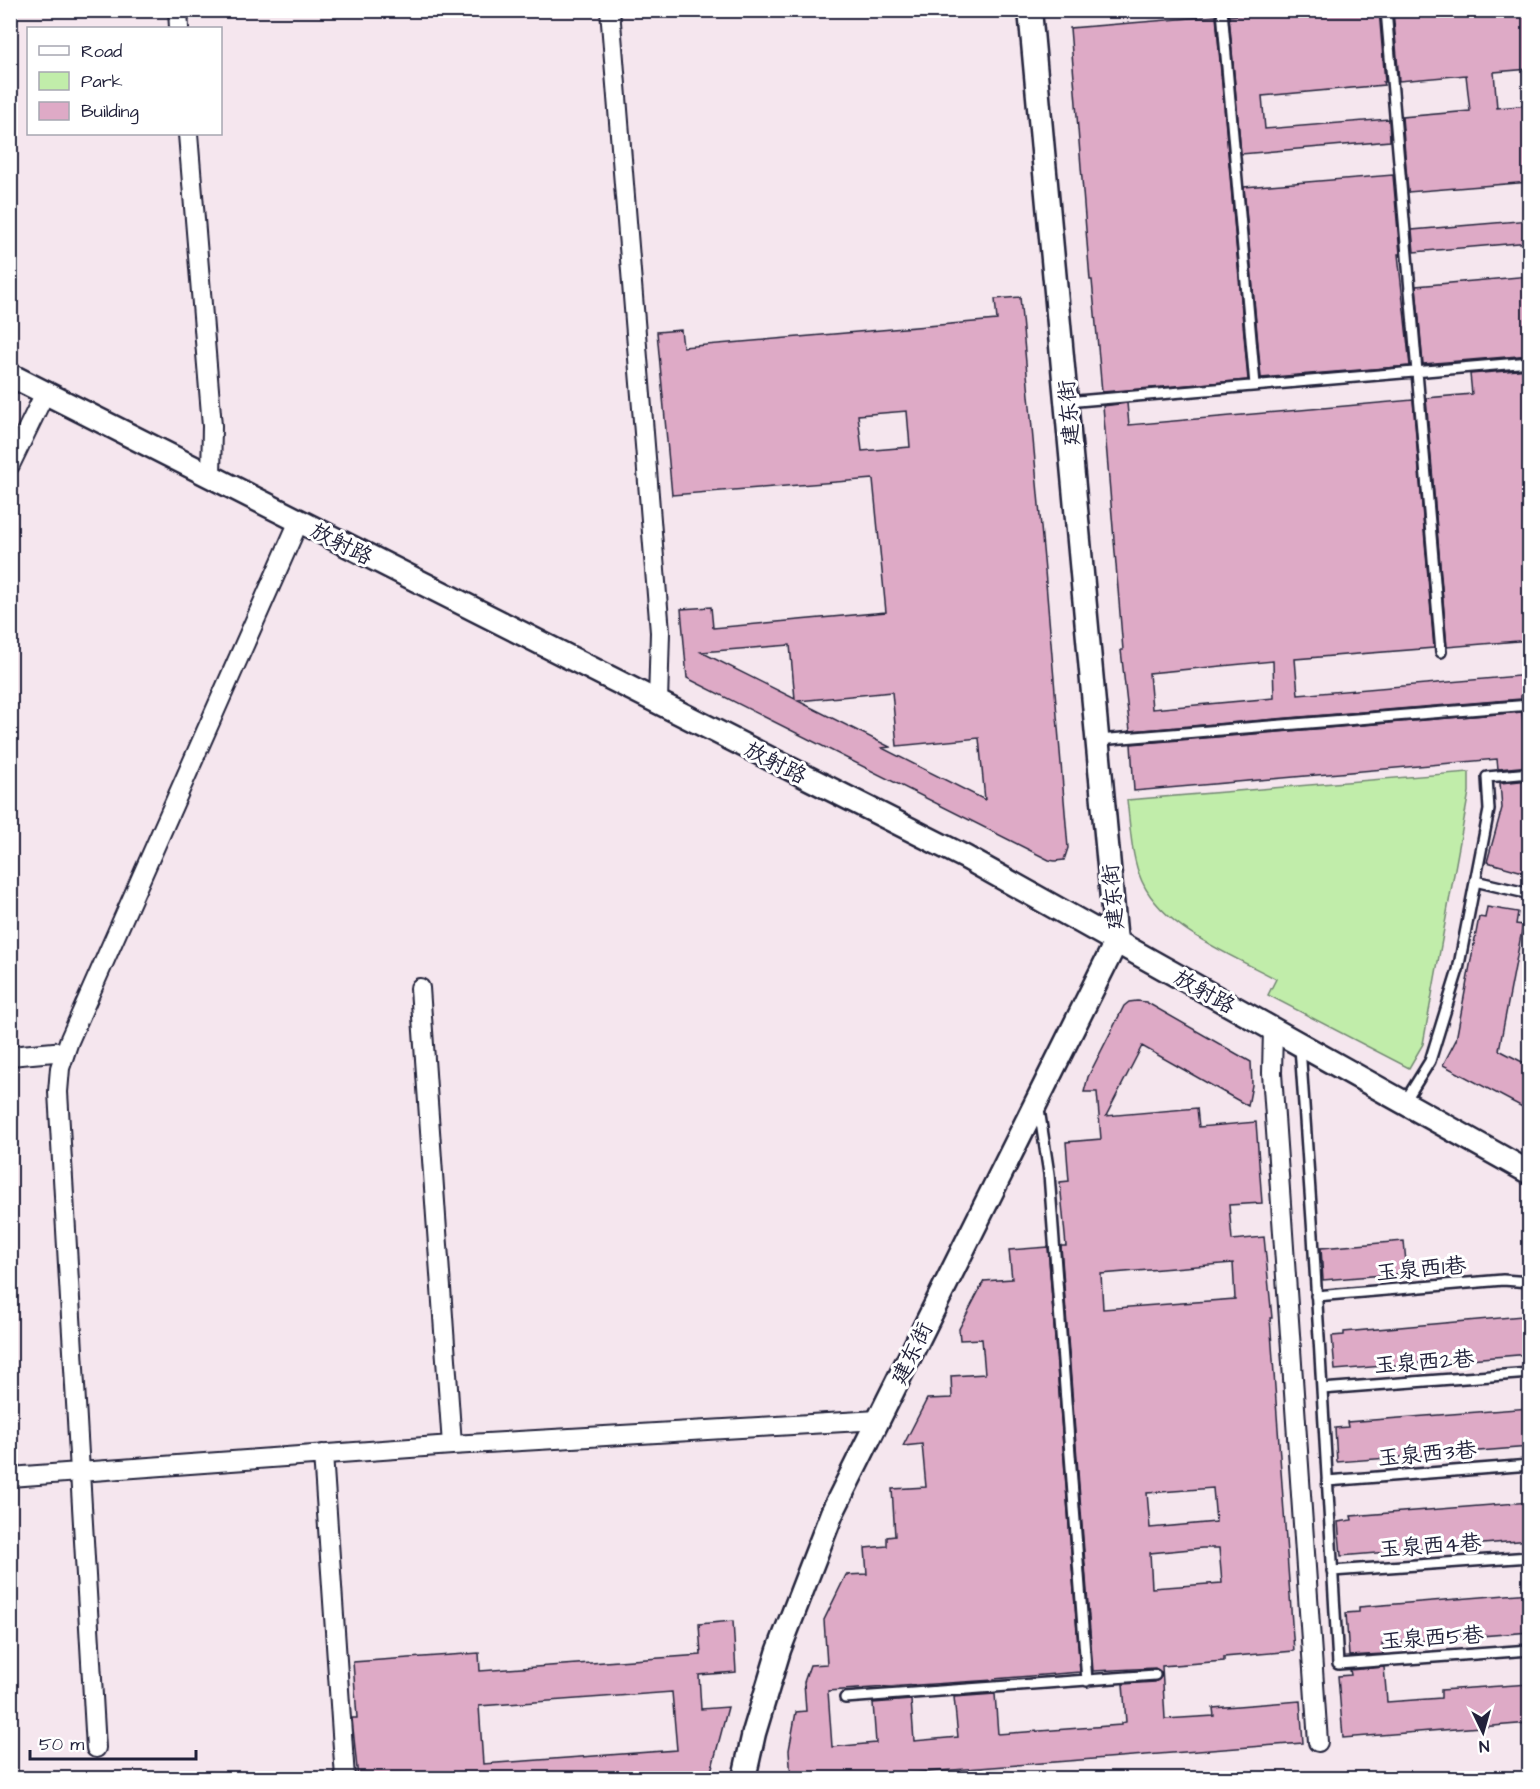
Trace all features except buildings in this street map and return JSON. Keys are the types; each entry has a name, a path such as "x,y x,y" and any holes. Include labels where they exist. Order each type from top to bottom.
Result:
{"street":[{"path":"178,10 179,27"},
{"path":"610,10 660,632 658,702"},
{"name":"建东街","path":"744,1779 754,1733 779,1650 832,1513 1116,942 1030,10"},
{"path":"188,135 212,426 211,477"},
{"name":"放射路","path":"10,375 965,857 1530,1173"},
{"path":"10,465 45,393"},
{"path":"96,1748 58,1092 60,1068 65,1051 298,521"},
{"path":"420,988 452,1445"},
{"path":"1273,1029 1272,1073 1318,1742"},
{"path":"10,1056 65,1051"},
{"path":"10,1477 452,1445 878,1420"},
{"path":"323,1454 345,1779"}],"lane":[{"path":"1222,10 1255,386"},
{"path":"1386,10 1441,652"},
{"path":"1066,402 1530,362"},
{"path":"1098,741 1530,705"},
{"path":"1404,1103 1430,1061 1458,970 1489,810 1486,777 1530,773"},
{"path":"1475,880 1530,894"},
{"path":"1299,1044 1332,1571"},
{"path":"1037,1099 1049,1174 1088,1681"},
{"name":"玉泉西1巷","path":"1316,1296 1503,1280 1530,1282"},
{"name":"玉泉西2巷","path":"1322,1389 1530,1373"},
{"name":"玉泉西3巷","path":"1327,1481 1530,1465"},
{"name":"玉泉西4巷","path":"1332,1571 1530,1557"},
{"name":"玉泉西5巷","path":"1332,1571 1338,1664 1530,1650"},
{"path":"845,1698 1155,1675"}],"green space":[{"path":"1469,772 1469,792 1423,1044 1409,1068 1268,995 1276,979 1217,949 1178,924 1148,893 1136,865 1127,800"}]}
